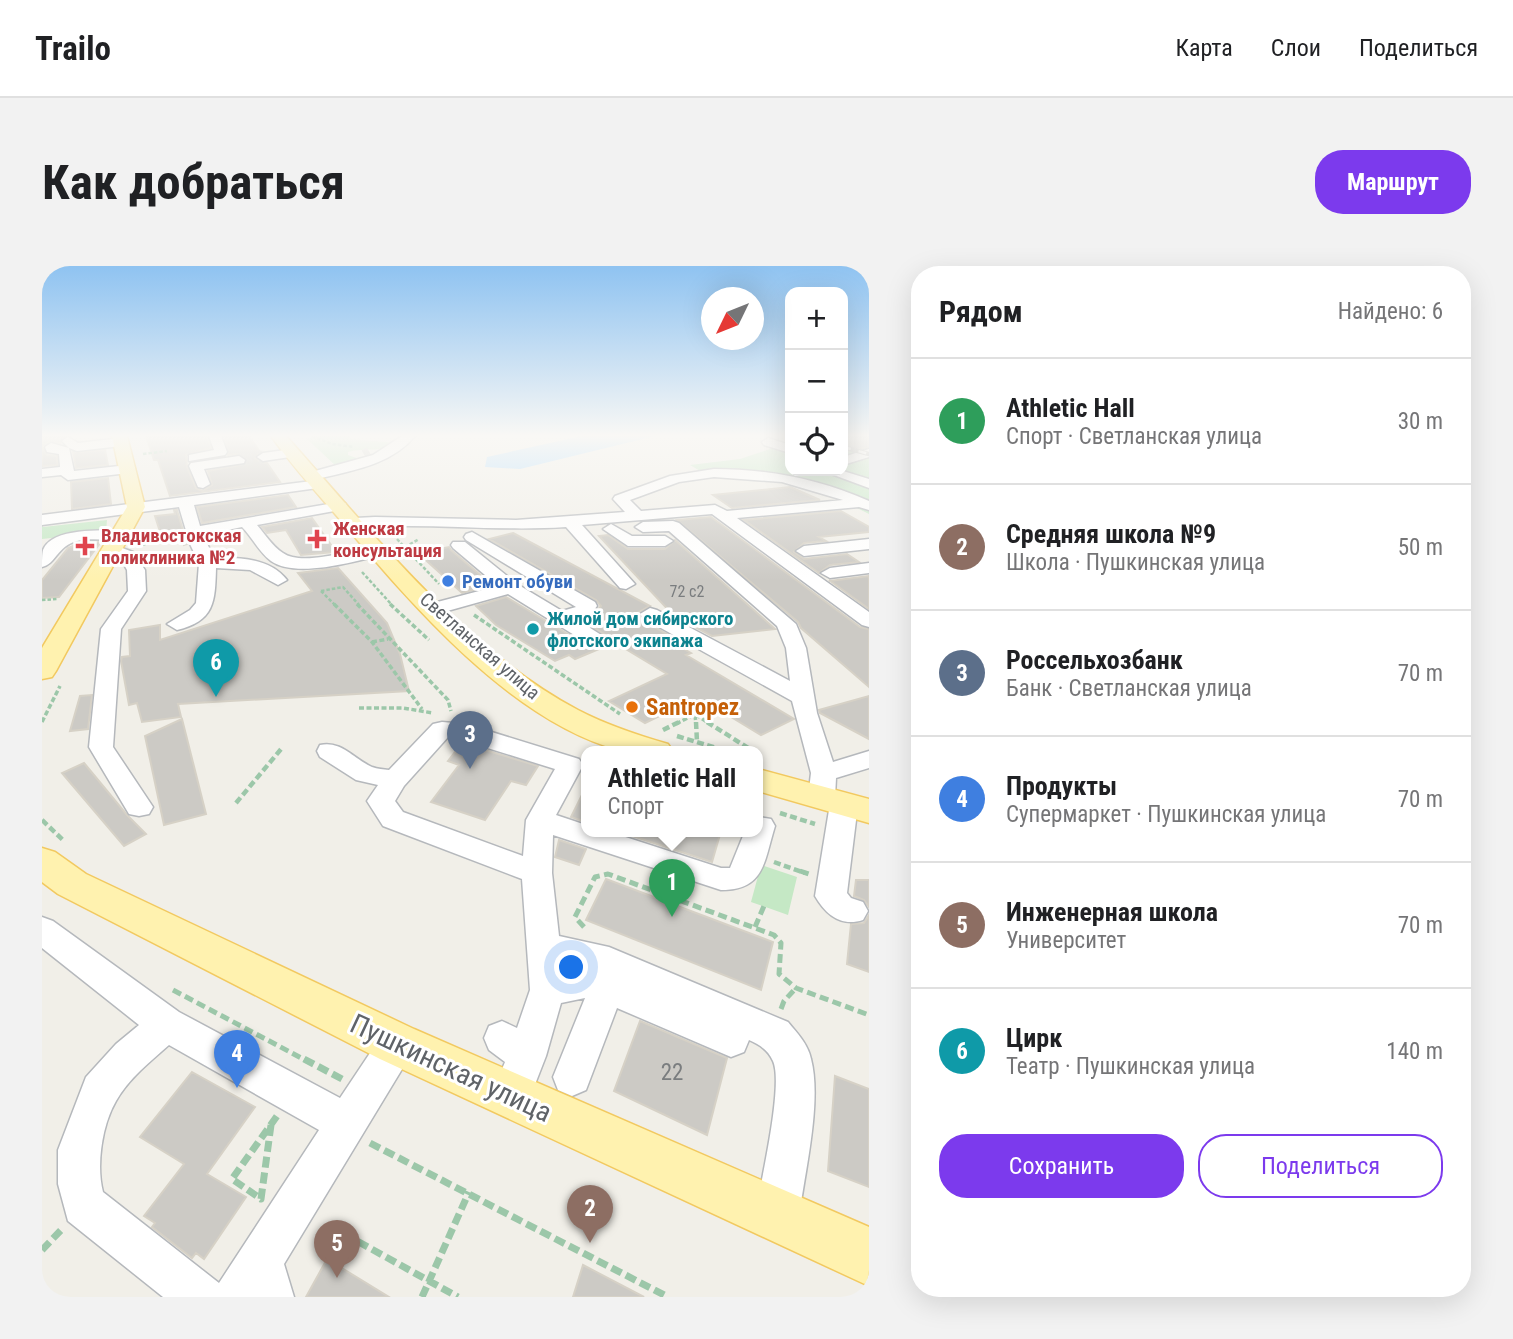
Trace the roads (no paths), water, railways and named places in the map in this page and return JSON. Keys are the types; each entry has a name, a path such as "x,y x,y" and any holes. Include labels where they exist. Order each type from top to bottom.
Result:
{"main road":[{"path":"42,671 123,544 136,508 134,484"},
{"name":"Светланская улица","path":"321,484 347,515 385,541 433,610 503,671 554,709 617,739 640,746"},
{"path":"763,805 840,804"},
{"name":"Пушкинская улица","path":"42,862 72,884 397,1044 513,1063 777,1216 869,1257"}],"street":[{"path":"42,520 291,484"},
{"path":"686,488 687,484"},
{"path":"744,488 787,484"},
{"path":"815,484 867,508"},
{"path":"561,521 620,499 686,488 723,511 869,621"},
{"path":"620,499 637,515"},
{"path":"177,624 197,614 205,603 208,563 185,501"},
{"path":"172,529 347,515 496,525 723,511 867,508"},
{"path":"42,509 67,509 65,517"},
{"path":"658,514 786,624 796,648 805,713 840,804 831,896 840,907 852,911"},
{"path":"561,521 611,529 673,526"},
{"path":"561,521 626,584"},
{"path":"245,523 260,534 272,552 286,562 310,562 385,541"},
{"path":"611,529 628,541 641,543 688,540"},
{"path":"42,562 56,544 76,537 123,544 138,579 132,601 111,629 101,747 139,807"},
{"path":"465,541 511,588 598,642"},
{"path":"465,541 588,606 583,611 559,618"},
{"path":"804,551 869,544"},
{"path":"208,563 256,566 271,572 278,580"},
{"path":"830,573 869,568"},
{"path":"433,610 511,588"},
{"path":"650,614 804,698"},
{"path":"513,1063 547,990 537,873 540,820 569,765 457,729 442,729 395,780 382,801 393,819 537,873"},
{"path":"329,751 365,774 395,780"},
{"path":"840,804 869,759"},
{"path":"540,820 581,834"},
{"path":"591,837 721,880 737,879 746,871 755,837"},
{"path":"42,930 360,1118"},
{"path":"545,947 597,957 775,1034 792,1058 796,1087 777,1216"},
{"path":"547,990 584,984 607,988 731,1040"},
{"path":"572,1077 607,988"},
{"path":"166,1005 129,1057 100,1090 79,1150 79,1184 85,1205 201,1297"},
{"path":"256,1285 360,1118 397,1044"}],"place":[{"name":"Женская консультация","path":"317,539"},
{"name":"Владивостокская поликлиника №2","path":"85,546"},
{"name":"Ремонт обуви","path":"448,581"},
{"name":"Жилой дом сибирского флотского экипажа","path":"533,629"},
{"name":"Цирк","path":"216,697"},
{"name":"Santropez","path":"632,707"},
{"name":"Россельхозбанк","path":"470,769"},
{"name":"Athletic Hall","path":"672,917"},
{"name":"Продукты","path":"237,1088"},
{"name":"Средняя школа №9","path":"590,1243"},
{"name":"Инженерная школа","path":"337,1278"}]}
